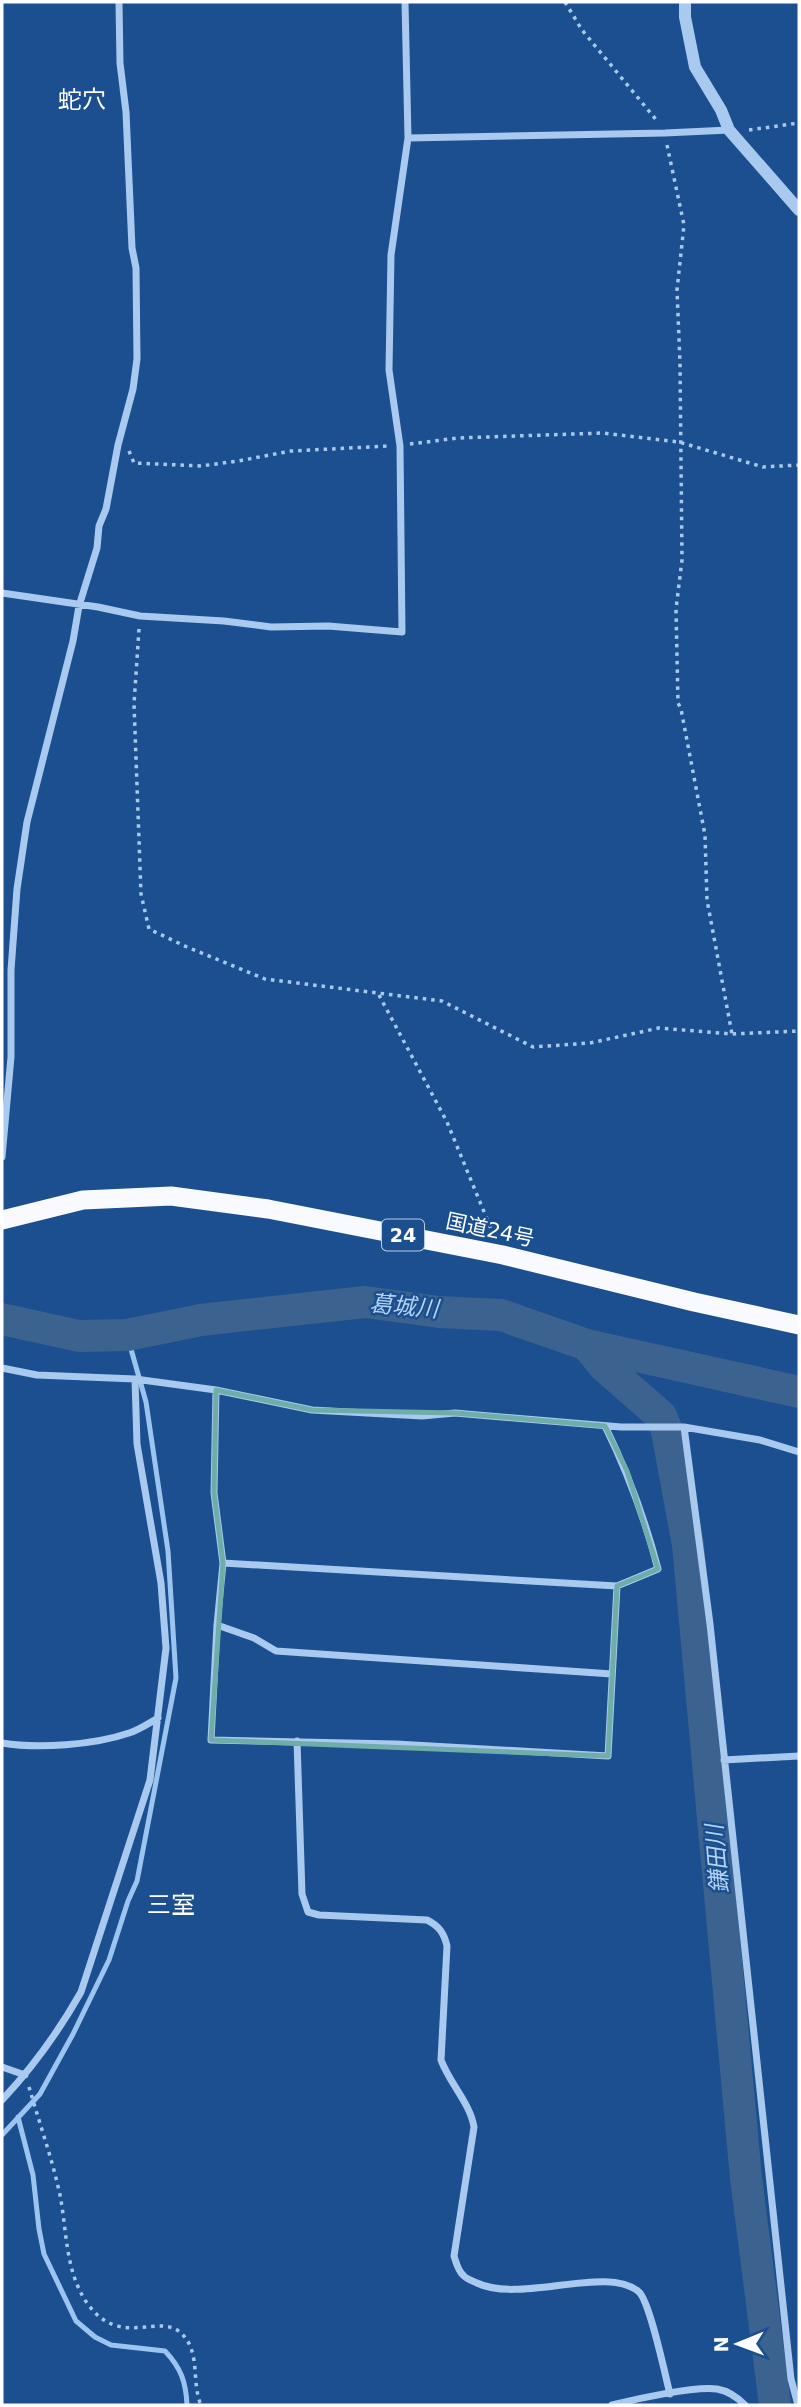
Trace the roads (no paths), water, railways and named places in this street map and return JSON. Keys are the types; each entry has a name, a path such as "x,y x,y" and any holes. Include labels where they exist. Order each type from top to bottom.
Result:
{"highway":[{"name":"国道24号","path":"2,1220 83,1200 171,1196 268,1209 503,1255 799,1325"}],"street":[{"path":"2,1157 11,1057 11,970 16,889 27,822 73,641 79,606 97,548 99,526 106,509 133,389 137,359 135,268 126,112 120,63 119,2"},
{"path":"2,593 140,616 224,621 271,628 328,626 402,632 400,446 389,370 391,268 408,138 405,2"},
{"path":"685,2 685,17 695,67 721,110 729,130 799,210"},
{"path":"408,138 729,130"},
{"path":"2,1368 37,1375 135,1379 216,1390 313,1410 422,1416 455,1413 621,1427 684,1427 760,1440 799,1452"},
{"path":"2,2100 25,2075 65,2020 81,1992 150,1780 166,1648 162,1583 137,1444 135,1379"},
{"path":"216,1390 214,1493 223,1563 211,1740 396,1744 608,1756 617,1586"},
{"path":"223,1563 617,1586 658,1569 627,1471 605,1426"},
{"path":"684,1427 710,1624 791,2379 798,2405"},
{"path":"217,1625 254,1638 276,1651 612,1674"},
{"path":"2,1743 49,1745 95,1740 129,1733 158,1718"},
{"path":"297,1741 302,1895 307,1912 320,1915 427,1920 441,1929 445,1937 447,1946 442,2060 448,2078 472,2116 474,2127 454,2256 457,2266 463,2276 485,2287 515,2290 616,2282 629,2285 641,2294 654,2331 670,2394"},
{"path":"724,1760 799,1756"},
{"path":"2,2067 25,2075"},
{"path":"612,2405 670,2394 717,2389 734,2394 745,2405"}],"waterway":[{"name":"葛城川","path":"2,1319 79,1336 127,1335 201,1320 365,1302 439,1312 501,1315 587,1345 799,1392"},
{"path":"2,2135 40,2094 109,1960 137,1881 176,1678 168,1551 146,1402 127,1335"},
{"name":"鎌田川","path":"587,1345 605,1367 661,1416 667,1431 688,1545 746,2178 775,2405"},
{"path":"18,2117 33,2175 44,2254 76,2321 95,2337 111,2345 165,2351 182,2376 187,2405"}],"district":[{"name":"蛇穴","path":"82,100"},
{"name":"三室","path":"171,1905"}]}
